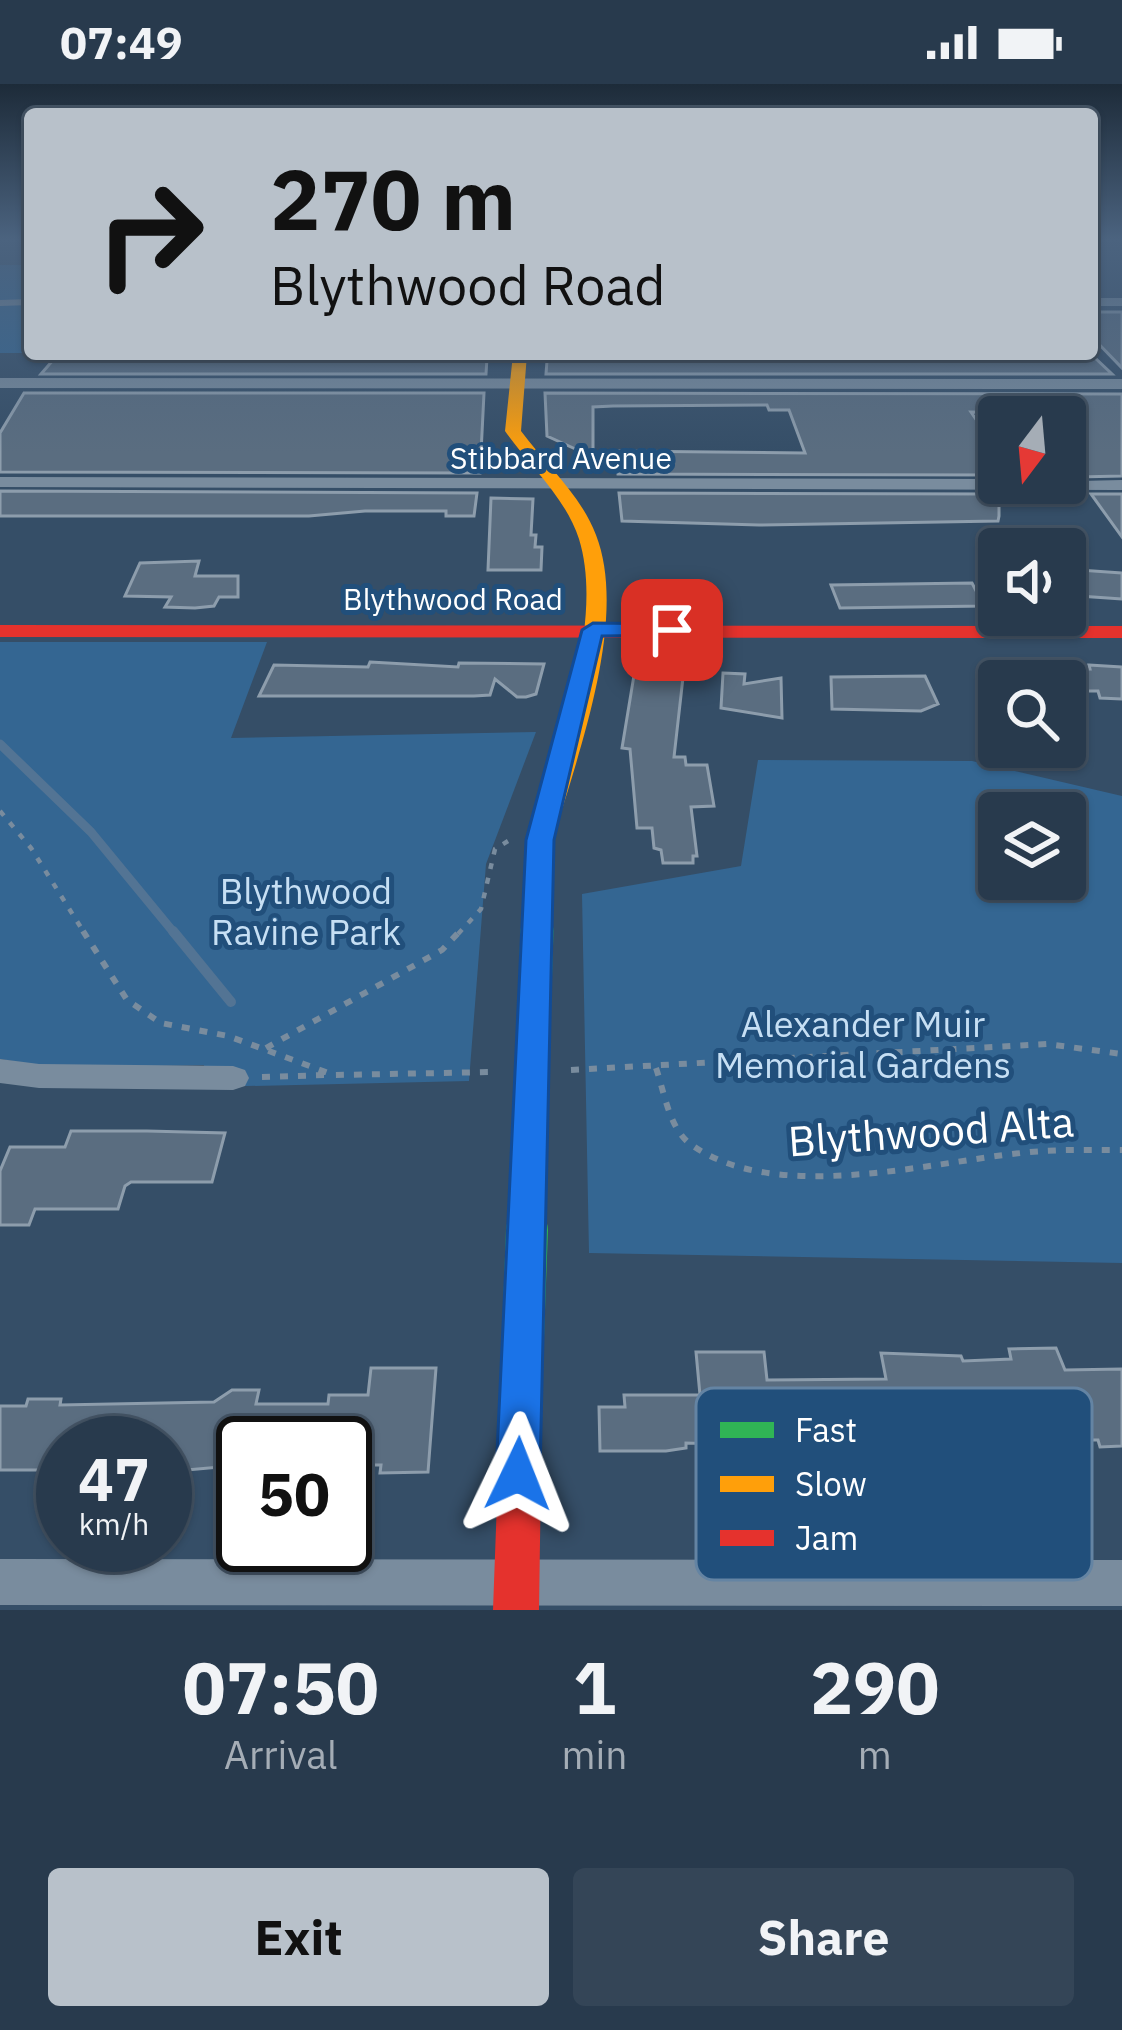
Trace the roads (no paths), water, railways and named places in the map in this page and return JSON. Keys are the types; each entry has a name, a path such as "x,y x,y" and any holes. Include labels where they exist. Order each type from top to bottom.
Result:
{"main road":[{"path":"517,1594 540,840 593,630 591,544 513,431 519,360"},
{"name":"Blythwood Road","path":"0,631 1122,632"}],"street":[{"path":"4,387 1122,384"},
{"name":"Stibbard Avenue","path":"0,482 1122,485"},
{"path":"0,1071 39,1076 233,1078"},
{"path":"0,1582 517,1594 584,1582 1122,1583"}],"waterway":[{"path":"0,744 91,832 175,934"},
{"path":"173,931 231,1002"}],"park label":[{"name":"Blythwood Ravine Park","path":"306,910"},
{"name":"Alexander Muir Memorial Gardens","path":"863,1044"}]}
